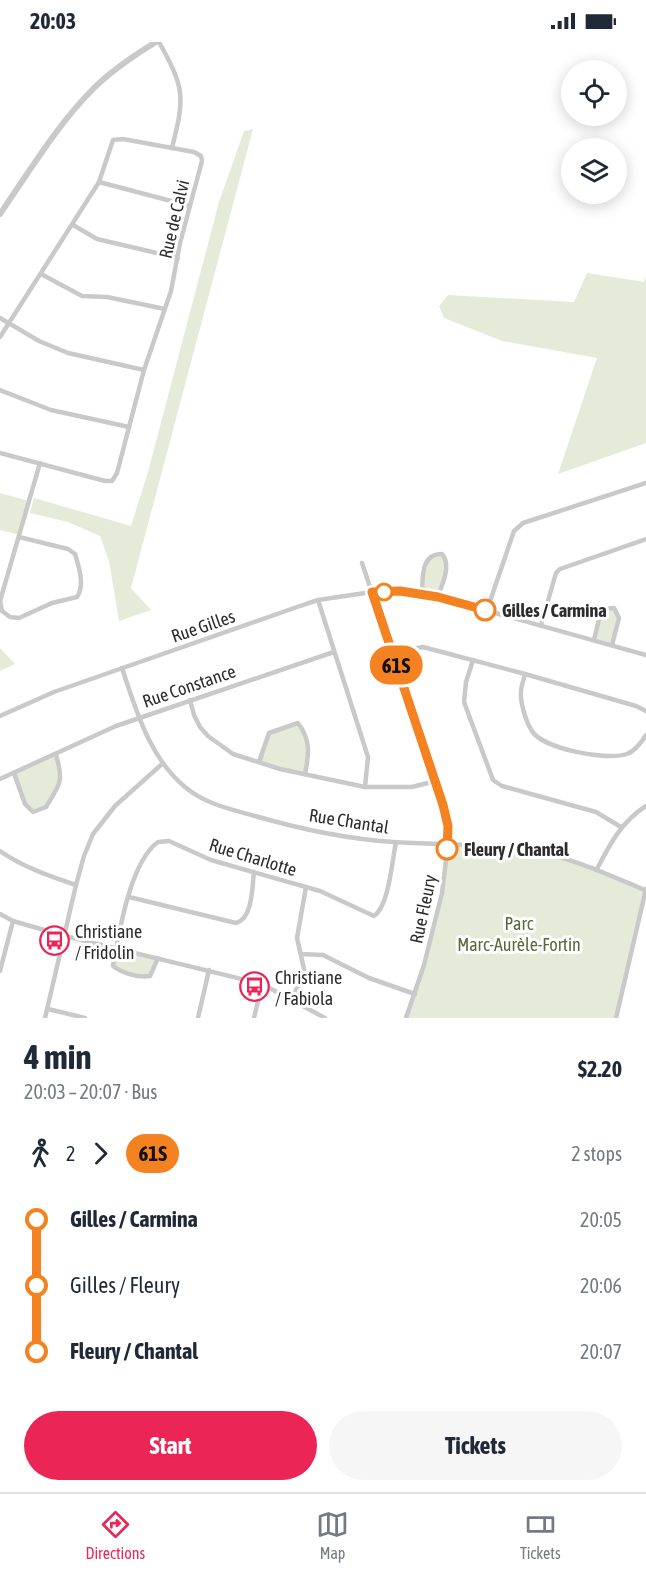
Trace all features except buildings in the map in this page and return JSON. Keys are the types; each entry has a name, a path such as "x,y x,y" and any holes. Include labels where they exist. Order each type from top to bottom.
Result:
{"street":[{"path":"0,214 64,123 92,90 121,65 157,42 175,70 181,92 181,113 172,148"},
{"name":"Rue de Calvi","path":"0,337 99,182 111,144 117,139 194,152 201,156 202,161 189,207 171,291 144,370 117,472 112,481 0,453"},
{"path":"99,182 189,207"},
{"path":"73,225 97,239 178,258"},
{"path":"41,274 82,296 107,297 165,309"},
{"path":"0,318 39,341 68,353 144,370"},
{"path":"0,390 51,410 129,427"},
{"path":"19,537 68,549 75,554 82,590 77,597 52,603 19,618 2,611 0,601 40,463"},
{"path":"487,610 514,531 523,523 646,483"},
{"path":"541,625 556,573 560,569 646,539"},
{"path":"422,594 423,569 427,559 436,554 442,554 447,566 438,597"},
{"name":"Rue Fleury","path":"362,563 448,826 442,893 415,994 406,1018"},
{"name":"Rue Gilles","path":"0,716 54,692 318,600 372,592 400,591 438,597 646,655"},
{"path":"318,600 368,757 365,787"},
{"path":"594,640 604,609 614,608 619,618 612,645"},
{"path":"392,653 423,647 525,674 636,706 646,711"},
{"name":"Rue Constance","path":"0,779 116,726 334,652"},
{"path":"474,660 465,682 464,702 493,780 502,786 596,812 621,827"},
{"name":"Rue Chantal","path":"122,668 139,718 162,764 185,787 212,804 280,823 359,839 528,850 561,857 597,869 646,890"},
{"path":"525,674 520,693 527,721 532,732 540,740 589,755 616,757 629,753 646,735"},
{"path":"190,700 200,727 208,736 233,754 305,774 365,787 412,787 435,781"},
{"path":"259,762 269,733 298,723 304,730 310,747 305,774"},
{"path":"14,773 25,804 33,812 46,807 59,786 61,774 56,755"},
{"path":"45,1018 75,885 93,834 115,806 162,764"},
{"path":"597,869 613,837 621,827 646,806"},
{"name":"Rue Charlotte","path":"116,948 133,879 143,858 158,842 169,841 211,860 321,891 374,916 380,912 384,903 396,842"},
{"path":"0,851 24,865 75,885"},
{"path":"129,897 236,923 246,916 254,872"},
{"path":"291,1000 304,969 297,938 306,887"},
{"path":"616,1018 646,890"},
{"path":"0,914 13,921 65,936 262,984 325,1018"},
{"path":"0,971 13,921"},
{"path":"116,948 113,966 119,971 150,976 158,958"},
{"path":"301,954 323,954 369,978 415,994"},
{"path":"198,1018 209,970"},
{"path":"254,1018 262,984"},
{"path":"48,1009 85,1018"}],"green space":[{"path":"253,129 131,588 151,610 119,621 109,561 100,536 68,522 30,513 34,498 131,526 148,472 219,202 244,131"},
{"path":"587,273 644,282 646,276 646,443 558,474 597,358 502,341 444,318 439,306 448,295 574,302"},
{"path":"0,493 29,501 20,535 0,530"},
{"path":"442,554 447,566 438,597 422,594 427,559"},
{"path":"610,607 618,612 612,645 594,640 604,609"},
{"path":"0,648 15,664 0,671"},
{"path":"298,723 310,748 305,774 259,762 269,733"},
{"path":"56,755 61,774 46,807 33,812 25,804 14,773"},
{"name":"Parc Marc-Aurèle-Fortin","path":"448,844 528,850 561,857 645,890 616,1018 406,1018 433,932"},
{"path":"116,948 158,958 150,976 119,971 113,966"}],"bus line":[{"name":"61S","path":"447,849 448,826 443,805 372,592 400,591 438,597 485,610"}],"place":[{"name":"Gilles / Carmina","path":"485,610"},
{"name":"Fleury / Chantal","path":"447,849"},
{"name":"Christiane / Fridolin","path":"54,941"},
{"name":"Christiane / Fabiola","path":"254,987"}]}
